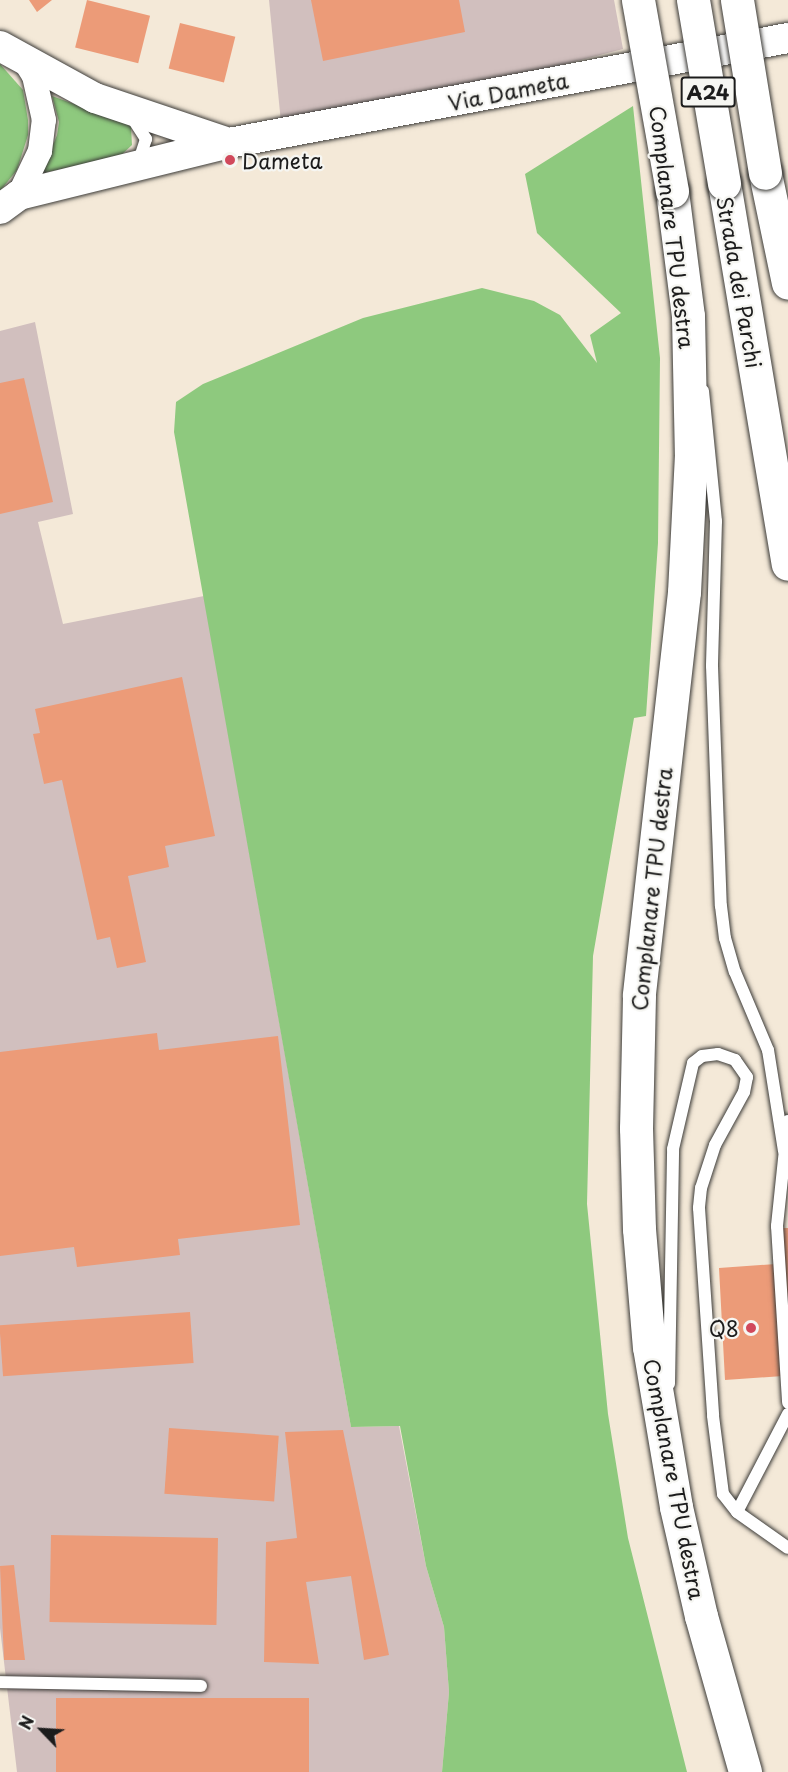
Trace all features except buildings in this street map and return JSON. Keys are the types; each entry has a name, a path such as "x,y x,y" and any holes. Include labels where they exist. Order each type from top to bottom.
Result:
{"highway":[{"name":"Complanare TPU destra","path":"638,0 672,191 688,316 692,407 686,571 649,883 637,1035 639,1229 649,1347 667,1463 701,1616 745,1772"},
{"name":"Strada dei Parchi","path":"693,0 788,564"},
{"name":"Strada dei Parchi","path":"737,0 765,173 788,283"}],"street":[{"name":"Via Dameta","path":"9,202 128,168 229,143 788,38"},
{"name":"Via Dameta","path":"12,53 94,98 229,143"},
{"path":"9,202 40,151 44,120 34,76 12,53"}],"lane":[{"path":"118,105 140,125 146,139 142,158 128,168"},
{"path":"688,316 709,416 716,521 712,666 725,938 768,1050 784,1151"},
{"path":"667,1463 673,1149 693,1063 702,1056 718,1054 735,1060 747,1077 744,1092 715,1145 701,1188 699,1208 714,1427 723,1494 737,1512 788,1548"},
{"path":"788,1121 777,1226 788,1403"},
{"path":"737,1512 788,1414"},
{"path":"0,1682 201,1686"}],"shaded area":[{"path":"269,0 614,0 623,49 340,123 282,133"},
{"path":"35,322 73,514 38,522 63,624 204,596 351,1427 399,1426 426,1566 444,1627 449,1692 442,1772 17,1772 0,1628 0,331"}],"green space":[{"path":"0,64 23,90 28,135 17,170 0,191"},
{"path":"52,96 124,122 131,127 132,145 118,158 42,173 57,135 59,122"},
{"path":"633,106 660,358 658,543 646,716 634,718 593,956 587,1204 608,1414 628,1538 687,1772 442,1772 449,1692 444,1627 426,1566 400,1426 351,1427 174,432 176,402 203,384 363,318 482,288 534,301 560,315 597,363 590,335 621,313 537,233 525,174"}],"place":[{"name":"Dameta","path":"230,160"},
{"name":"Q8","path":"751,1328"}]}
